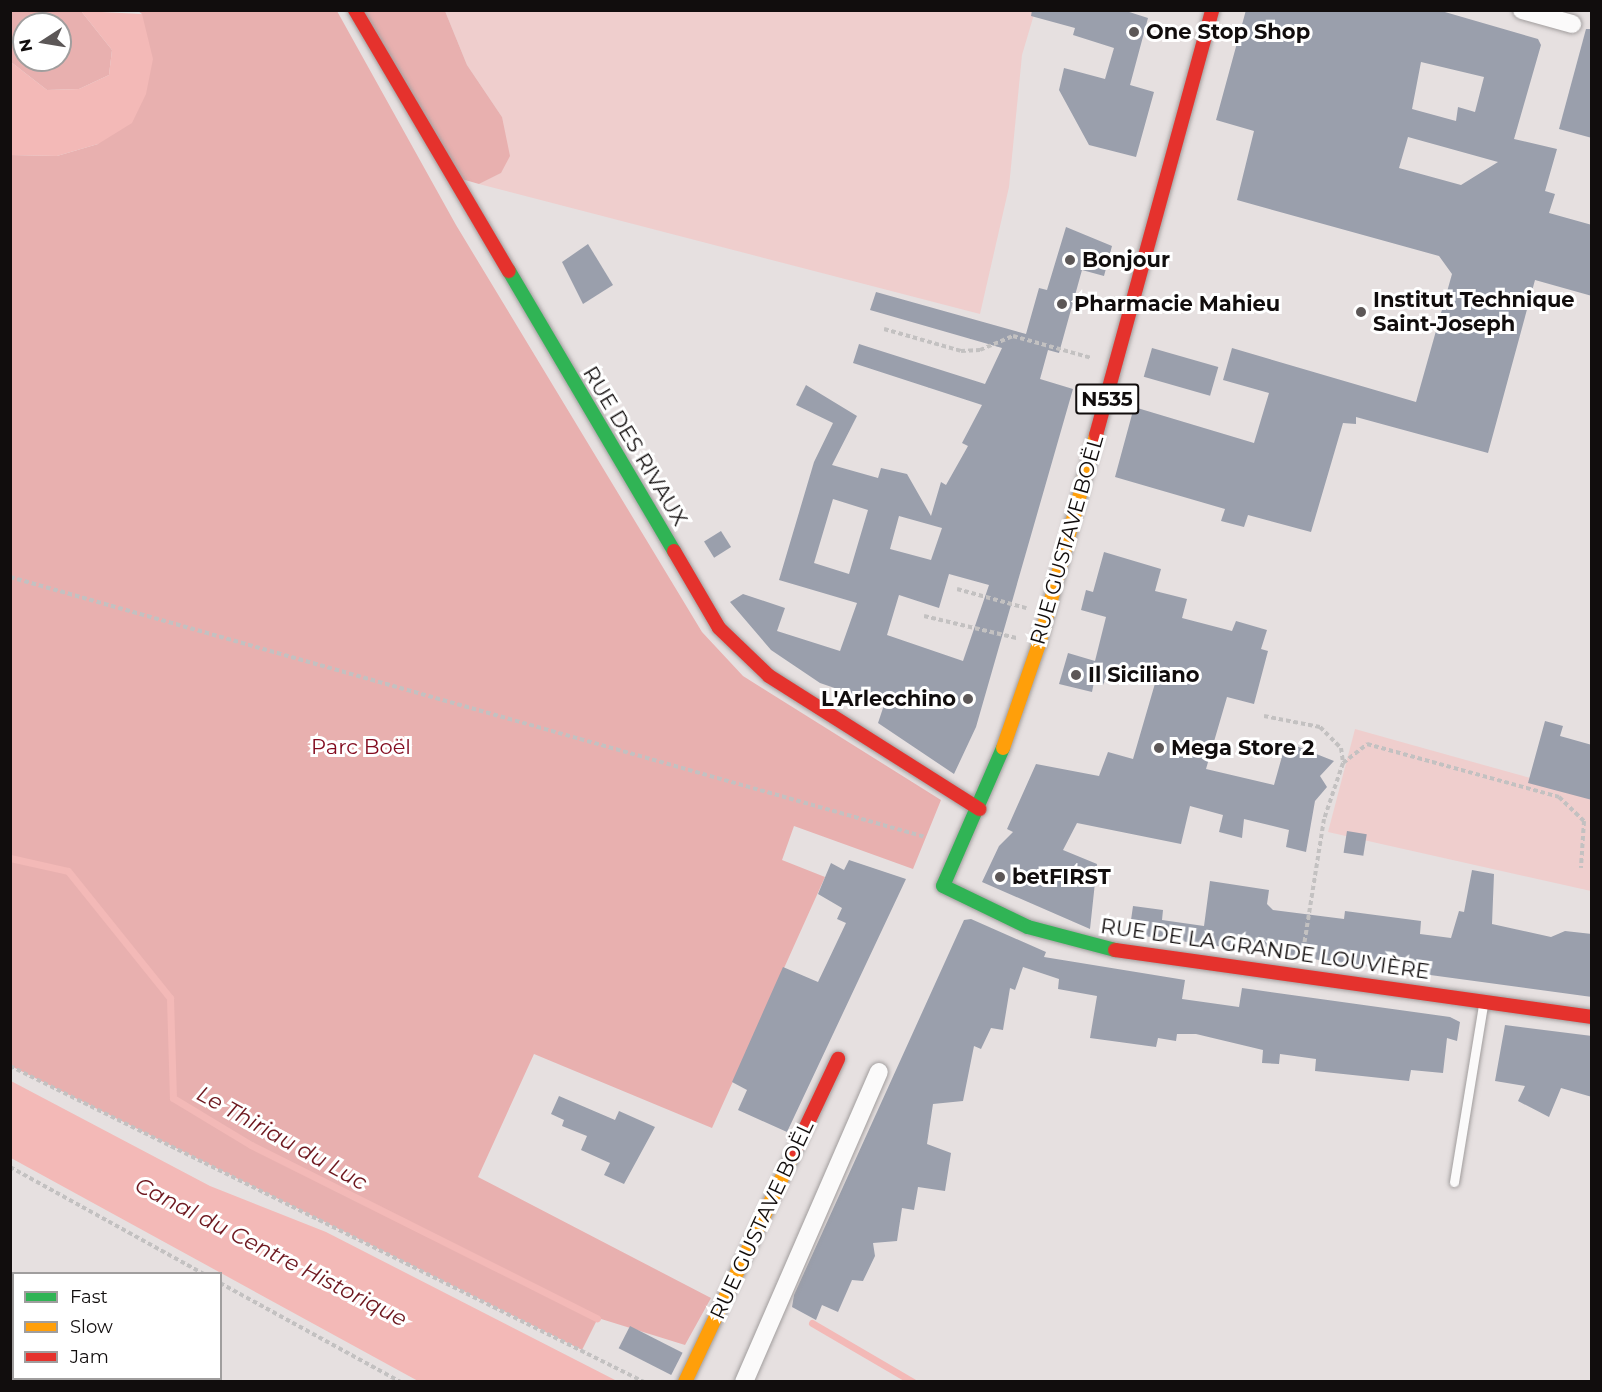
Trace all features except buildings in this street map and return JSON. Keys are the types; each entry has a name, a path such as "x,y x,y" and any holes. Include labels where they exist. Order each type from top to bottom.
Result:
{"main road":[{"name":"RUE DES RIVAUX","path":"356,10 719,628 769,676 979,808"},
{"name":"RUE GUSTAVE BOËL","path":"943,886 979,808 1038,644 1212,10"},
{"name":"RUE DE LA GRANDE LOUVIÈRE","path":"943,886 1029,927 1088,946 1592,1017"},
{"name":"RUE GUSTAVE BOËL","path":"685,1382 838,1059"}],"street":[{"path":"1522,10 1572,24"},
{"path":"744,1382 879,1072"}],"lane":[{"path":"1454,1182 1484,1002"}],"path":[{"path":"884,328 961,351 980,350 1013,336 1116,365"},
{"path":"10,577 925,837"},
{"path":"957,589 1047,614"},
{"path":"924,616 1038,644"},
{"path":"1264,716 1333,734 1343,764"},
{"path":"1299,976 1324,819 1343,764 1367,744 1559,797 1584,821 1581,868"},
{"path":"10,1066 644,1382"},
{"path":"10,1167 200,1272"},
{"path":"222,1283 401,1382"}],"shaded area":[{"path":"445,11 1035,11 1022,55 1009,187 980,314 479,184 501,173 502,117 467,65"},
{"path":"1355,729 1591,795 1591,891 1328,832"}],"green space":[{"path":"10,11 81,11 112,50 109,75 79,89 47,90 24,72 72,72 72,12 12,12 12,63"},
{"name":"Parc Boël","path":"138,11 337,11 456,225 702,632 743,676 941,800 913,869 794,826 782,860 825,877 712,1128 534,1054 478,1177 711,1298 685,1345 598,1318 582,1350 11,1066 10,155 57,156 98,144 142,14"},
{"path":"360,11 445,11 467,65 502,117 510,156 501,173 479,184 451,176"}],"water":[{"path":"81,11 142,14 153,59 146,94 132,123 98,144 57,156 11,155 11,62 12,72 24,72 47,90 79,89 109,75 112,50"},
{"name":"Canal du Centre Historique","path":"11,1081 210,1186 326,1232 617,1381 418,1381 11,1158"}],"waterway":[{"name":"Le Thiriau du Luc","path":"10,858 68,871 170,998 173,1098 251,1145 597,1318"},
{"name":"Le Thiriau du Luc","path":"812,1323 913,1382"}],"traffic: fast":[{"path":"509,271 674,551"},
{"path":"1003,748 943,886 1028,927 1115,950"}],"traffic: slow":[{"path":"1003,748 1039,644 1096,435"},
{"path":"685,1382 795,1150"}],"traffic: jam":[{"path":"355,10 509,271"},
{"path":"1096,435 1212,10"},
{"path":"674,551 719,628 769,676 979,809"},
{"path":"1115,950 1592,1017"},
{"path":"795,1150 838,1059"}],"place":[{"name":"One Stop Shop","path":"1134,32"},
{"name":"Bonjour","path":"1070,260"},
{"name":"Pharmacie Mahieu","path":"1062,304"},
{"name":"Institut Technique Saint-Joseph","path":"1361,312"},
{"name":"Il Siciliano","path":"1076,675"},
{"name":"L'Arlecchino","path":"968,699"},
{"name":"Mega Store 2","path":"1159,748"},
{"name":"betFIRST","path":"1000,877"}]}
